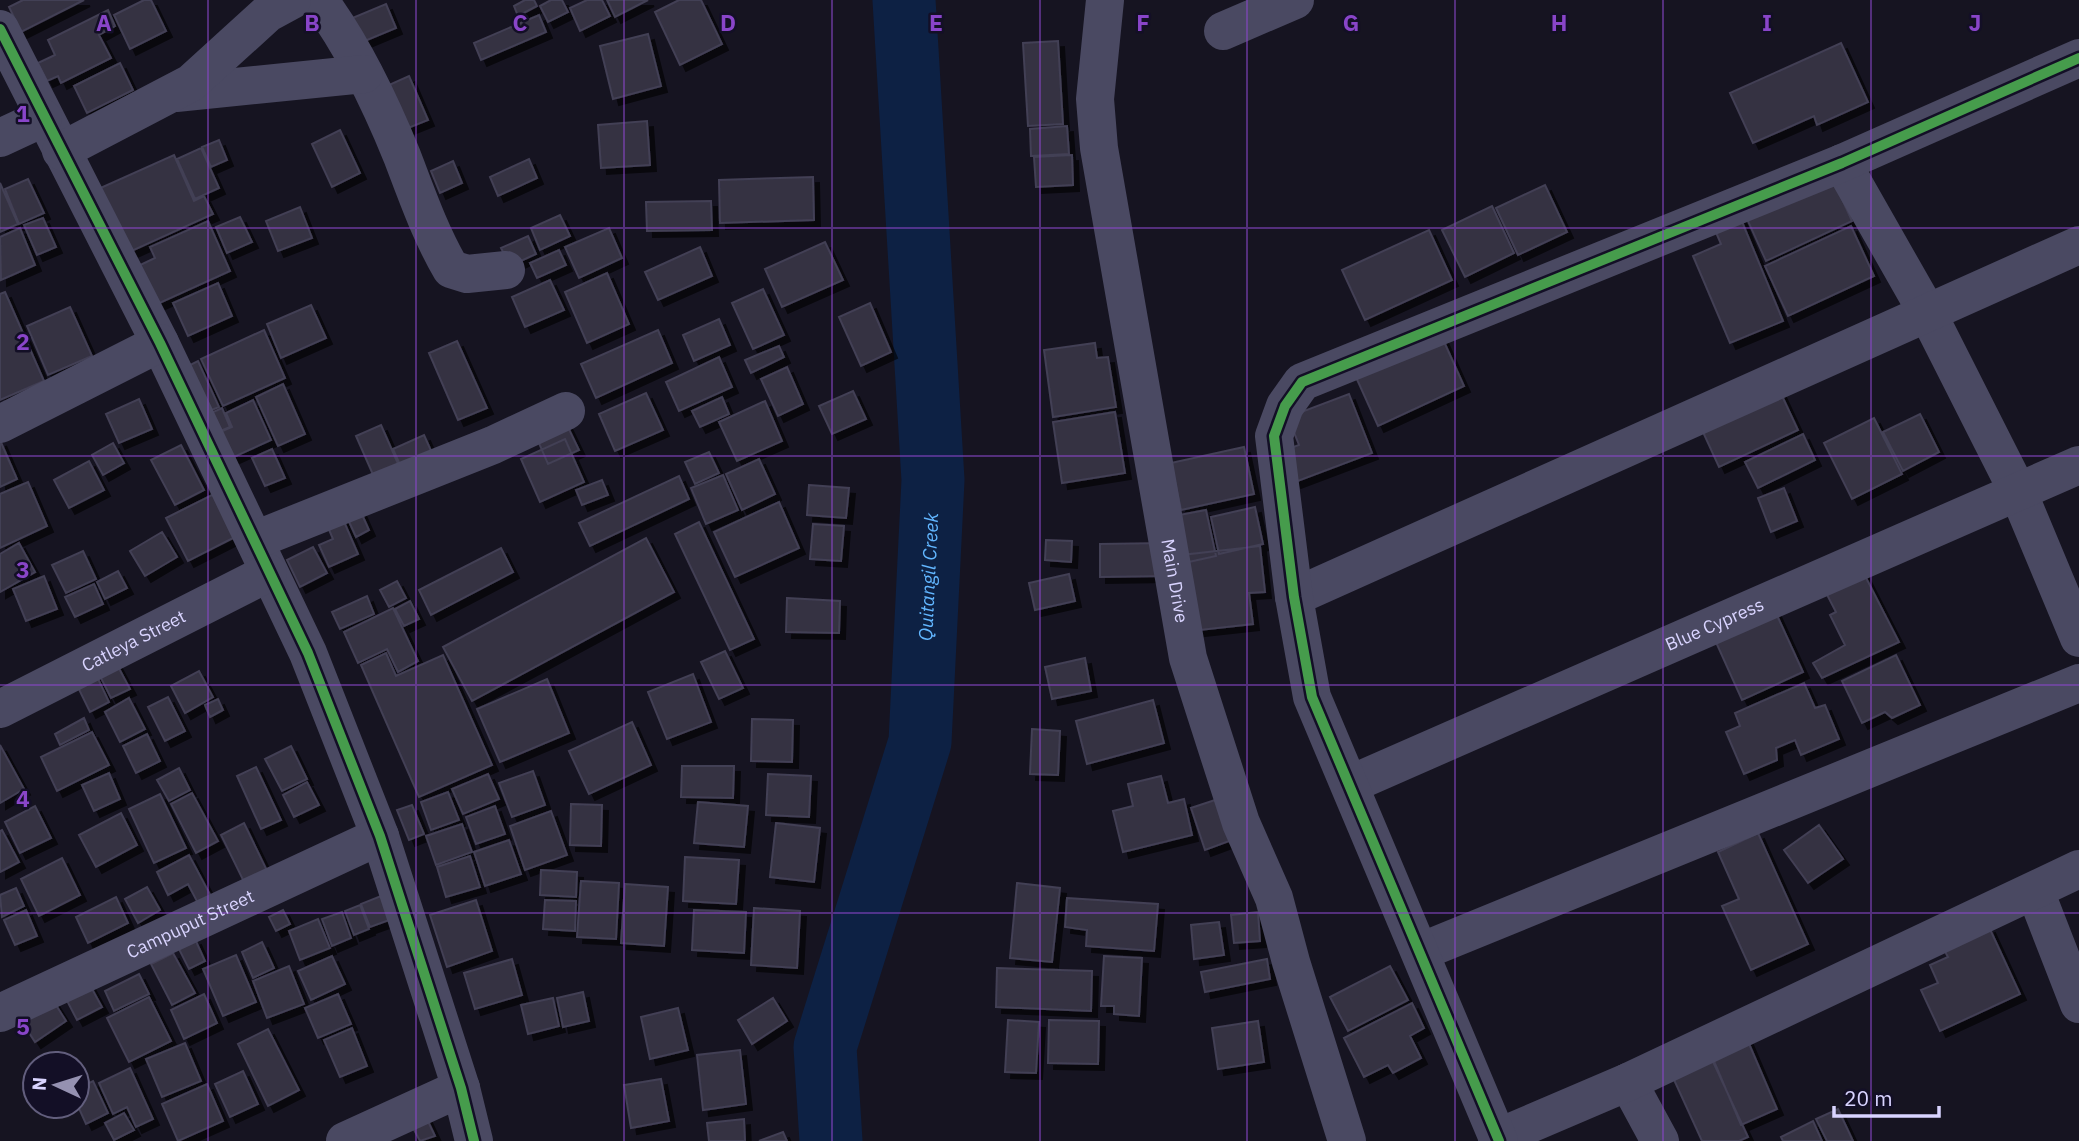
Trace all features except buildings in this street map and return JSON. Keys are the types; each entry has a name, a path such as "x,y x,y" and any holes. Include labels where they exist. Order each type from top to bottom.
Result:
{"street":[{"path":"61,151 176,93 191,83 268,13 292,0"},
{"path":"319,0 364,74 401,155 430,234 452,269 467,274 506,270"},
{"name":"Main Drive","path":"1105,0 1095,99 1099,148 1188,658 1241,823 1274,898 1347,1141"},
{"path":"1223,32 1295,0"},
{"path":"0,29 160,343 308,653 380,836 461,1088 474,1141"},
{"path":"2079,58 1842,163 1302,382 1285,406 1274,436 1294,597 1312,697 1498,1140 1628,1082 2079,869"},
{"path":"176,93 364,74"},
{"path":"0,138 43,118"},
{"path":"1842,163 1928,314 2018,492 2079,638"},
{"path":"1294,597 2079,245"},
{"path":"0,424 160,343"},
{"name":"Catleya Street","path":"0,709 261,557 566,411"},
{"name":"Blue Cypress","path":"1351,785 2079,465"},
{"path":"1420,952 2079,683"},
{"name":"Campuput Street","path":"0,1013 380,836"},
{"path":"2035,891 2079,1004"},
{"path":"1628,1082 1660,1141"},
{"path":"345,1141 461,1088"}],"waterway":[{"name":"Quitangil Creek","path":"831,1141 825,1047 920,742 933,480 904,0"}],"cycle path":[{"path":"0,29 160,343 308,653 380,836 461,1088 474,1141"},
{"path":"1499,1141 1312,697 1294,597 1274,436 1285,406 1302,382 1842,163 2079,58"}]}
